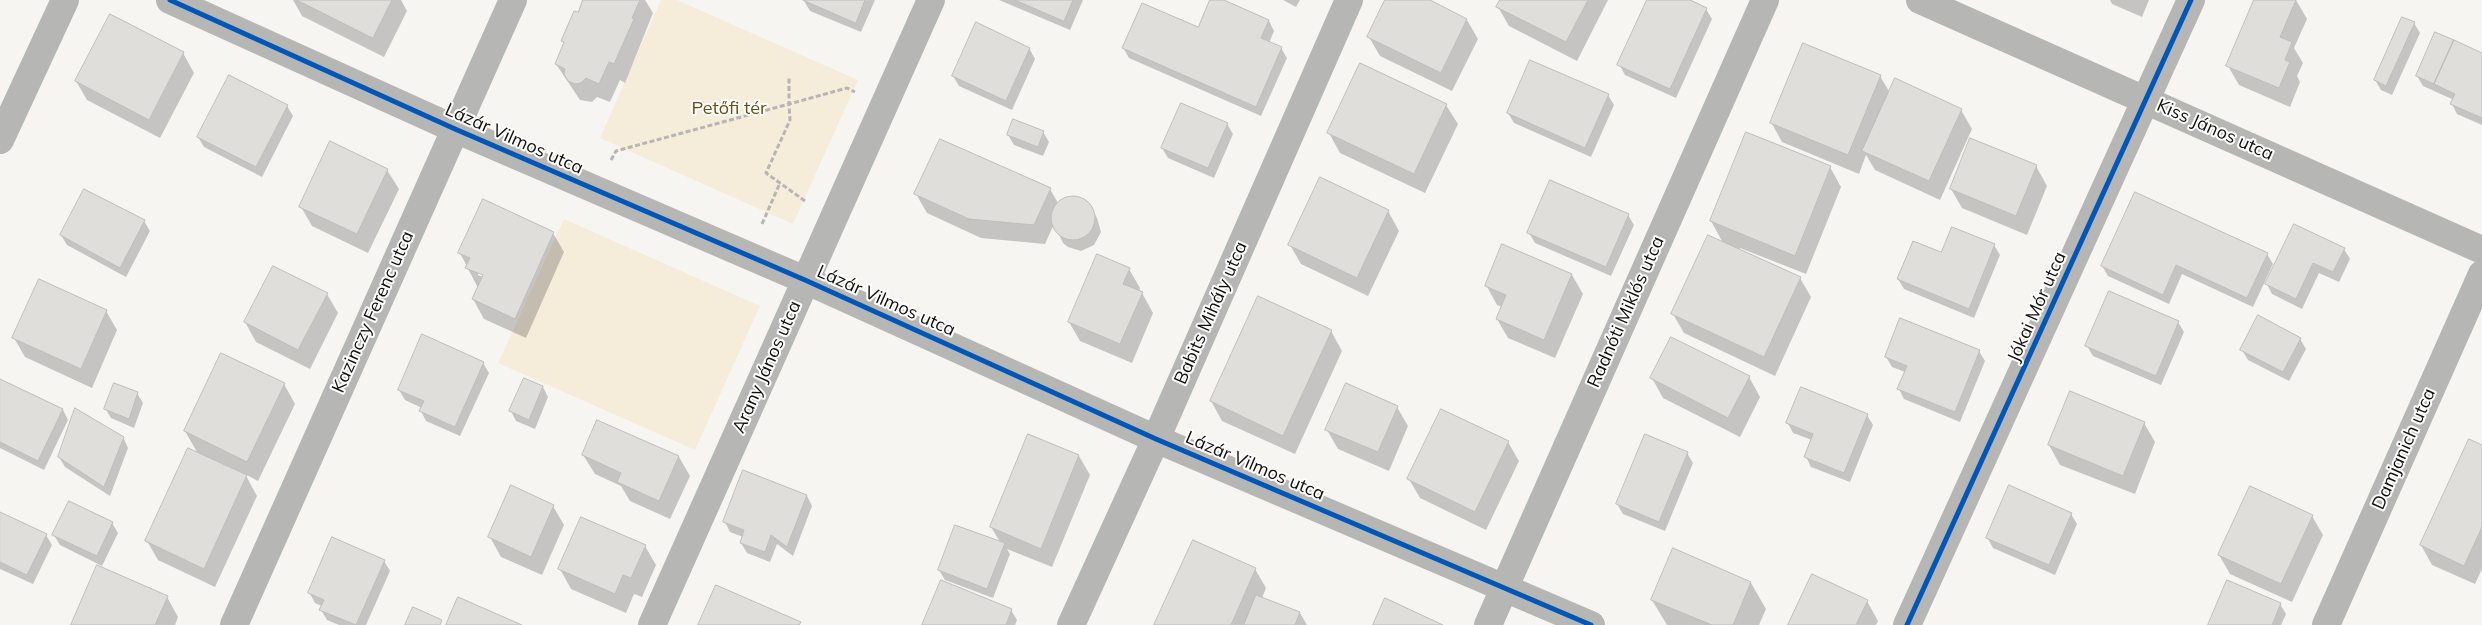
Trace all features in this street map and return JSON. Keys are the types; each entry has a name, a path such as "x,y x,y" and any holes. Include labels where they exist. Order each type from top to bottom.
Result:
{"street":[{"path":"0,140 65,0"},
{"name":"Lázár Vilmos utca","path":"170,0 455,129 805,280 1156,439 1591,625"},
{"name":"Kazinczy Ferenc utca","path":"234,625 513,0"},
{"name":"Arany János utca","path":"652,625 931,0"},
{"name":"Babits Mihály utca","path":"1071,625 1156,439 1349,0"},
{"name":"Radnóti Miklós utca","path":"1488,625 1765,0"},
{"name":"Kiss János utca","path":"1920,0 2147,99 2482,250"},
{"name":"Jókai Mór utca","path":"1907,625 2147,99 2190,0"},
{"name":"Damjanich utca","path":"2326,625 2482,274"}],"path":[{"path":"789,77 790,120 766,173 809,204"},
{"path":"597,190 616,152 847,88 884,104"},
{"path":"762,224 780,183"}],"green space":[{"name":"Petőfi tér","path":"661,0 677,0 858,80 793,224 600,138"},
{"path":"564,219 760,306 695,450 498,363"}],"building":[{"path":"297,0 392,0 373,38"},
{"path":"583,0 640,0 632,18 634,19 614,64 609,62 599,84 586,78 581,83 575,84 568,81 564,74 565,69 555,64 564,42 561,41 574,11 578,12"},
{"path":"803,0 865,0 856,23"},
{"path":"1015,0 1073,0 1064,21"},
{"path":"1210,0 1224,0 1269,20 1261,38 1282,47 1256,107 1122,48 1142,3 1198,27"},
{"path":"1385,0 1430,0 1467,19 1441,73 1367,37"},
{"path":"1500,0 1588,0 1566,42 1496,7"},
{"path":"1647,0 1690,0 1707,8 1670,89 1617,65"},
{"path":"2254,0 2296,0 2280,37 2292,42 2285,60 2290,62 2279,88 2226,66"},
{"path":"110,14 184,52 149,120 75,81"},
{"path":"2402,17 2415,22 2386,86 2374,80"},
{"path":"976,22 1030,48 1006,101 952,76"},
{"path":"2435,32 2454,40 2434,84 2416,76"},
{"path":"2454,40 2482,53 2482,118 2450,104 2455,94 2434,84"},
{"path":"1803,43 1881,75 1848,155 1770,123"},
{"path":"1530,60 1609,94 1585,148 1507,113"},
{"path":"1360,63 1447,104 1414,174 1327,133"},
{"path":"229,75 288,105 256,167 197,137"},
{"path":"1895,78 1962,109 1929,181 1862,151"},
{"path":"1181,103 1228,123 1208,168 1161,148"},
{"path":"1013,119 1044,131 1038,147 1007,135"},
{"path":"1746,132 1831,166 1795,256 1710,221"},
{"path":"1970,138 2037,165 2016,216 1950,189"},
{"path":"940,139 1051,188 1034,225 969,219 914,194"},
{"path":"330,141 388,169 357,234 299,207"},
{"path":"1320,177 1389,210 1357,278 1288,245"},
{"path":"1550,180 1629,214 1606,267 1527,233"},
{"path":"84,189 145,220 120,268 60,235"},
{"path":"2135,192 2268,253 2247,298 2176,265 2163,295 2101,266"},
{"path":"1077,196 1089,202 1094,209 1094,227 1089,234 1082,239 1069,240 1061,237 1054,230 1051,214 1054,206 1061,199"},
{"path":"483,199 554,232 515,319 472,299 483,275 465,268 470,258 458,253"},
{"path":"2294,224 2345,248 2333,272 2313,263 2296,299 2265,284"},
{"path":"1952,227 1995,244 1969,309 1897,279 1913,241 1941,252"},
{"path":"1708,235 1801,277 1764,357 1671,314"},
{"path":"1502,244 1572,274 1544,340 1496,319 1506,295 1485,286"},
{"path":"1097,254 1130,268 1123,284 1143,292 1120,344 1068,322"},
{"path":"273,266 328,293 298,350 244,322"},
{"path":"39,279 107,310 81,369 12,338"},
{"path":"2109,291 2179,321 2156,376 2085,346"},
{"path":"1258,296 1332,330 1283,436 1210,401"},
{"path":"2258,315 2301,338 2283,372 2240,350"},
{"path":"1900,318 1980,350 1955,412 1897,389 1907,366 1885,357"},
{"path":"422,334 484,362 455,427 419,411 424,401 398,390"},
{"path":"1671,337 1750,376 1728,418 1650,378"},
{"path":"221,353 285,383 247,462 184,431"},
{"path":"524,378 543,386 529,420 509,411"},
{"path":"0,379 63,409 38,461 0,442"},
{"path":"114,383 138,392 129,419 104,409"},
{"path":"1346,383 1398,406 1378,452 1325,430"},
{"path":"1801,387 1868,414 1844,473 1804,457 1813,434 1786,423"},
{"path":"2070,391 2145,422 2123,476 2048,445"},
{"path":"75,408 124,437 104,487 58,457"},
{"path":"1441,409 1509,441 1475,512 1407,479"},
{"path":"597,420 679,456 659,501 617,482 621,473 582,455"},
{"path":"1028,434 1079,455 1041,549 990,527"},
{"path":"1645,434 1688,452 1659,522 1616,504"},
{"path":"2469,439 2482,445 2482,527 2464,566 2420,545"},
{"path":"188,448 247,475 204,569 145,541"},
{"path":"743,470 807,495 787,547 771,535 765,552 740,543 744,530 723,522"},
{"path":"511,485 554,505 531,557 488,537"},
{"path":"2009,485 2072,513 2049,565 1986,538"},
{"path":"2250,486 2313,515 2281,584 2218,555"},
{"path":"69,501 113,522 97,556 52,535"},
{"path":"0,512 47,534 27,575 0,562"},
{"path":"581,517 646,545 631,578 623,575 615,594 558,569"},
{"path":"955,525 1005,543 987,589 938,570"},
{"path":"332,537 385,560 356,625 319,610 324,600 308,593"},
{"path":"1193,540 1256,568 1231,625 1154,625"},
{"path":"1673,548 1751,582 1733,625 1712,625 1651,600"},
{"path":"97,565 168,596 155,625 71,625"},
{"path":"1812,574 1868,600 1856,625 1788,625"},
{"path":"941,580 1012,609 1006,625 922,625"},
{"path":"2227,580 2281,603 2272,625 2208,625"},
{"path":"716,585 801,622 799,625 698,625"},
{"path":"1256,595 1300,612 1295,625 1244,625"},
{"path":"458,597 522,625 446,625"},
{"path":"1385,598 1443,625 1373,625"},
{"path":"413,607 442,620 440,625 405,625"}],"cycle path":[{"path":"170,0 455,129 805,280 1156,439 1591,625"},
{"path":"1907,625 2191,0"}]}
